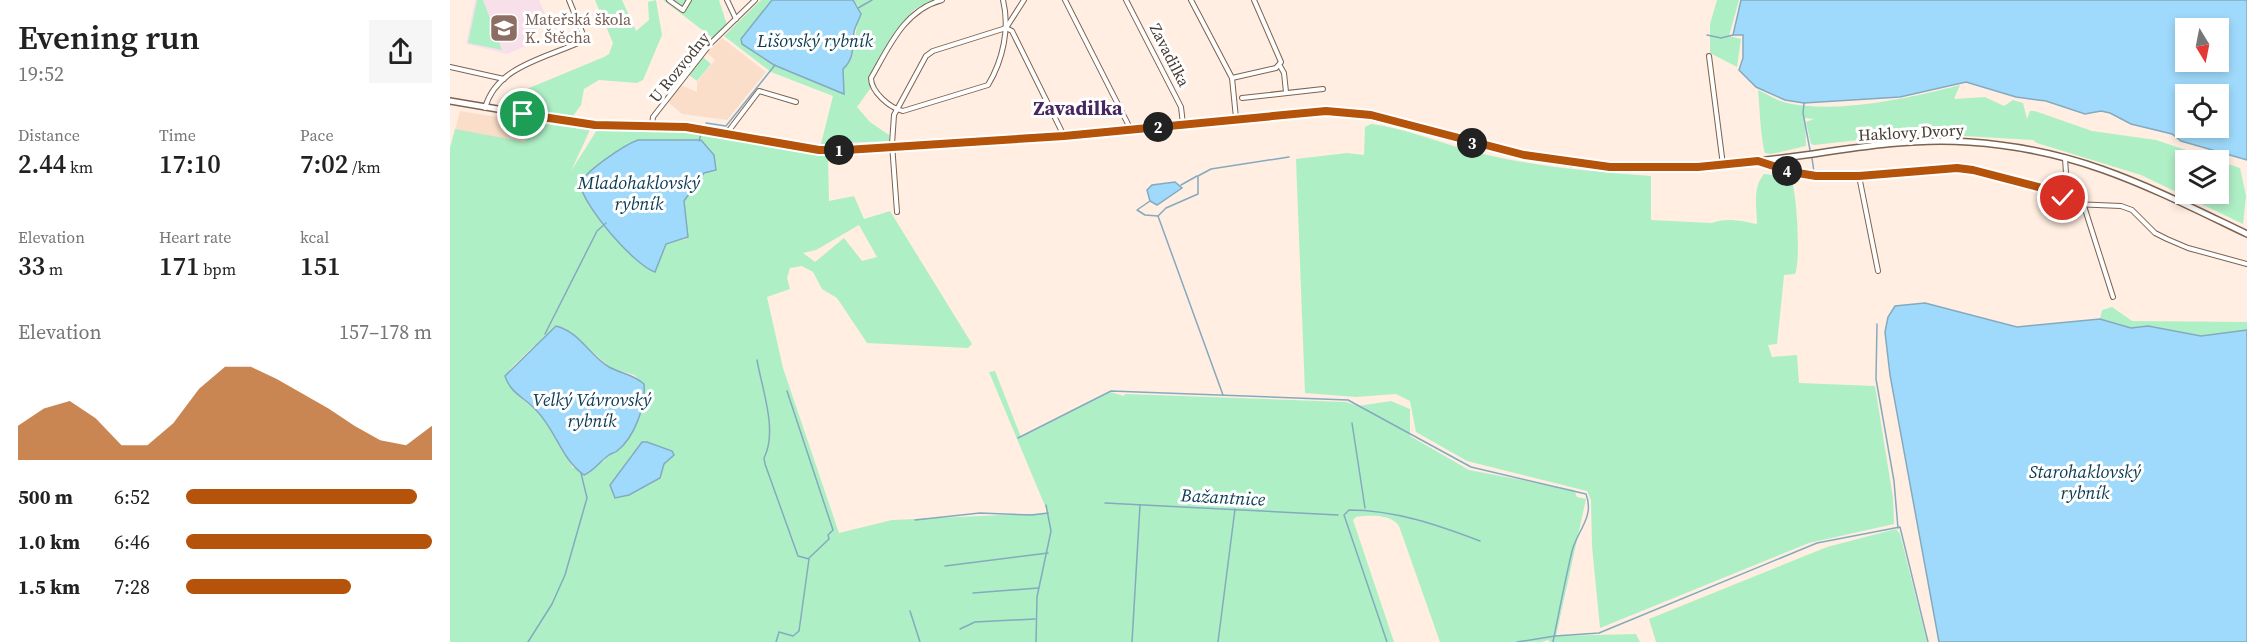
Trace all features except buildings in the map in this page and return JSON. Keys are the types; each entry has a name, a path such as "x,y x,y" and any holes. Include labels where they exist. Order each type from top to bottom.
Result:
{"street":[{"path":"484,109 495,88 520,67 578,43 582,32 569,0"},
{"path":"669,0 683,10 689,0"},
{"path":"726,0 736,19"},
{"name":"U Rozvodny","path":"652,126 653,117 711,43 755,0"},
{"path":"942,0 921,8 898,31 871,78 876,94 895,109 903,111 988,85 999,59 1006,28 1003,0"},
{"path":"897,212 892,147 895,109 929,53 1006,28 1024,0"},
{"path":"1065,0 1131,130"},
{"name":"Zavadilka","path":"1126,0 1181,107 1183,124"},
{"path":"1191,0 1232,78 1236,118"},
{"path":"1254,0 1273,38 1284,73 1286,92"},
{"path":"1006,28 1012,31 1064,136"},
{"path":"451,102 580,123 686,127 819,150 1064,136 1326,111 1362,114 1483,146 1573,164 1644,168 1698,167 1723,165 1709,56"},
{"path":"1232,78 1280,66"},
{"path":"450,67 504,79"},
{"path":"1242,98 1323,89"},
{"path":"727,133 759,91 796,102"},
{"name":"Haklovy Dvory","path":"1723,165 1883,144 1968,141 2026,148 2065,157 2124,176 2247,234"},
{"path":"2063,198 2067,189 2065,157"},
{"name":"Haklovy Dvory","path":"1758,161 1792,172 1816,176 1859,176 1942,169 1973,170 2054,191 2063,198 2084,206 2121,206 2132,210 2155,233 2168,239 2188,248 2247,264"},
{"path":"1859,176 1878,271"},
{"path":"2084,206 2113,297"}],"shaded area":[{"name":"Mateřská škola K. Štěcha","path":"475,0 539,0 549,23 527,33 531,43 529,45 507,54 466,44"},
{"path":"722,38 766,72 727,120 682,114 668,102 681,85 697,92 697,82 715,60 707,53"},
{"path":"460,111 529,122 525,143 455,130"}],"green space":[{"path":"477,0 483,0 502,50 468,43"},
{"path":"595,0 622,0 636,31 649,20 648,2 656,0 662,35 643,80 637,83 599,80 584,89 581,105 573,116 545,116 525,109 521,105 522,91 609,54 613,43"},
{"path":"663,0 719,0 727,25 714,39"},
{"path":"761,0 772,0 741,39 742,44 774,65 844,94 843,69 854,48 859,7 853,0 934,0 915,9 896,30 870,75 870,89 857,107 870,122 889,135 889,141 821,144 833,96 771,72 724,36"},
{"path":"1717,0 1739,0 1729,36 1741,39 1737,67 1710,53 1710,24"},
{"path":"703,57 711,64 697,81 689,75"},
{"path":"1960,85 1954,99 1985,97 2004,106 2013,100 2023,103 2027,119 2030,111 2035,111 2092,131 2156,140 2186,150 2175,150 2175,191 2141,175 2033,140 1965,136 1930,137 1920,133 1814,145 1811,144 1806,122 1814,119 1805,118 1806,146 1771,154 1765,153 1758,90 1787,103 1807,106 1851,106 1897,99"},
{"path":"529,122 590,130 571,171 597,130 692,133 828,156 829,201 854,196 864,219 890,211 972,344 968,348 867,343 837,298 822,289 813,272 802,266 790,268 787,278 790,289 767,297 783,368 839,533 892,520 1048,513 989,372 995,371 1021,437 1110,392 1124,396 1125,394 1346,402 1358,406 1391,401 1410,409 1410,436 1469,470 1574,490 1577,497 1586,499 1556,636 1636,634 1640,642 1550,642 1548,640 1542,642 1440,642 1399,526 1386,517 1374,516 1356,517 1353,520 1394,642 450,642 450,148 455,129 525,142","holes":["638,140 701,140 707,170 684,201 686,239 666,244 655,272 611,232 591,208 587,174 630,143","859,225 877,257 862,261 844,238 815,262 803,253 816,250","565,328 611,368 634,375 644,384 604,461 573,468 552,429 535,409 518,396 510,369 533,347","654,444 661,455 660,478 629,495 615,498 621,471 631,455"]},
{"path":"1371,124 1508,159 1578,170 1651,176 1651,220 1712,223 1729,220 1757,224 1757,192 1764,174 1790,177 1795,194 1797,267 1795,274 1784,275 1777,344 1768,345 1772,357 1797,355 1799,383 1875,386 1893,498 1894,524 1809,543 1600,628 1592,546 1591,500 1587,491 1467,461 1416,432 1410,401 1396,394 1356,397 1305,393 1296,159 1347,153 1364,155 1365,127"},
{"path":"2229,164 2240,168 2246,196 2243,224 2201,204 2229,204"},
{"path":"2112,307 2132,321 2247,322 2247,330 2201,336 2148,326 2131,328 2100,319 2102,310"},
{"path":"1896,529 1900,534 1927,642 1656,642 1649,619 1827,547"}],"water":[{"name":"Lišovský rybník","path":"772,0 853,0 861,14 855,30 851,56 843,69 844,94 774,65 742,44 741,39"},
{"path":"1741,0 2247,0 2247,160 2229,155 2229,150 2212,150 2177,138 2229,138 2229,84 2175,84 2175,136 2131,124 2110,113 2101,111 2085,114 2046,101 2016,97 1966,82 1900,97 1804,103 1785,100 1756,87 1739,70 1743,58 1743,35 1733,35"},
{"name":"Mladohaklovský rybník","path":"638,140 701,140 714,155 716,170 704,173 684,201 688,237 666,244 655,272 635,259 611,234 590,206 580,184 605,159"},
{"path":"1175,182 1182,188 1157,205 1150,201 1147,190 1152,185"},
{"name":"Starohaklovský rybník","path":"1925,303 2017,327 2100,319 2131,328 2148,326 2201,336 2247,330 2247,642 1939,642 1890,375 1885,332 1888,317 1895,306"},
{"name":"Velký Vávrovský rybník","path":"556,326 572,333 609,367 636,378 644,384 641,411 629,438 617,451 584,475 564,453 543,418 514,391 505,376"},
{"path":"642,442 672,451 674,455 664,464 660,478 629,495 615,498 610,485"}],"waterway":[{"path":"858,8 872,0"},
{"path":"1707,35 1721,38 1733,35"},
{"path":"706,123 726,126 775,65"},
{"path":"1804,103 1803,113 1810,150"},
{"path":"699,141 701,134"},
{"path":"1223,395 1158,216 1166,208 1198,194 1198,176 1211,169 1289,157"},
{"path":"1812,158 1814,172"},
{"path":"1939,172 1952,171"},
{"path":"1958,171 1962,172"},
{"path":"1917,174 1932,173"},
{"path":"1969,173 1980,176"},
{"path":"1905,175 1911,175"},
{"path":"1181,185 1197,176"},
{"path":"1895,177 1900,176"},
{"path":"1881,178 1892,177"},
{"path":"1991,178 2001,181"},
{"path":"1815,179 1823,179"},
{"path":"1864,180 1875,179"},
{"path":"1830,180 1841,181"},
{"path":"1849,181 1856,180"},
{"path":"1150,201 1137,210 1145,215 1158,216"},
{"path":"545,334 597,231 606,223"},
{"path":"1877,324 1876,379 1894,481 1898,528"},
{"path":"757,360 770,435 764,458 765,464 798,556 809,559 799,631 793,636 779,632 776,642"},
{"path":"787,391 833,530 828,535 829,539 809,558"},
{"path":"1018,438 1111,391 1348,400 1471,467 1586,494 1587,517 1572,551 1553,642"},
{"path":"1352,423 1365,508"},
{"path":"528,642 552,604 565,575 587,498 581,473"},
{"name":"Bažantnice","path":"1105,503 1338,515"},
{"path":"1036,642 1037,597 1051,531 1046,505"},
{"path":"1132,642 1140,505"},
{"path":"1218,642 1235,509"},
{"path":"1387,642 1344,515 1349,510 1400,516 1432,524 1480,541"},
{"path":"915,520 980,513 1032,515 1048,513"},
{"path":"1517,642 1555,636 1599,633 1817,543 1900,527 1928,642"},
{"path":"945,566 1048,553"},
{"path":"973,593 1038,588"},
{"path":"910,611 920,642"},
{"path":"960,629 975,622 1035,619"}],"place":[{"name":"Mateřská škola K. Štěcha","path":"504,28"}],"district":[{"name":"Zavadilka","path":"1078,108"}],"route":[{"path":"523,114 595,125 705,129 819,150 846,150 1064,136 1236,118 1326,111 1345,112 1400,122 1472,143 1573,164 1644,168 1698,167 1758,161 1792,172 1816,176 1859,176 1957,168 2054,191 2063,198"}]}
